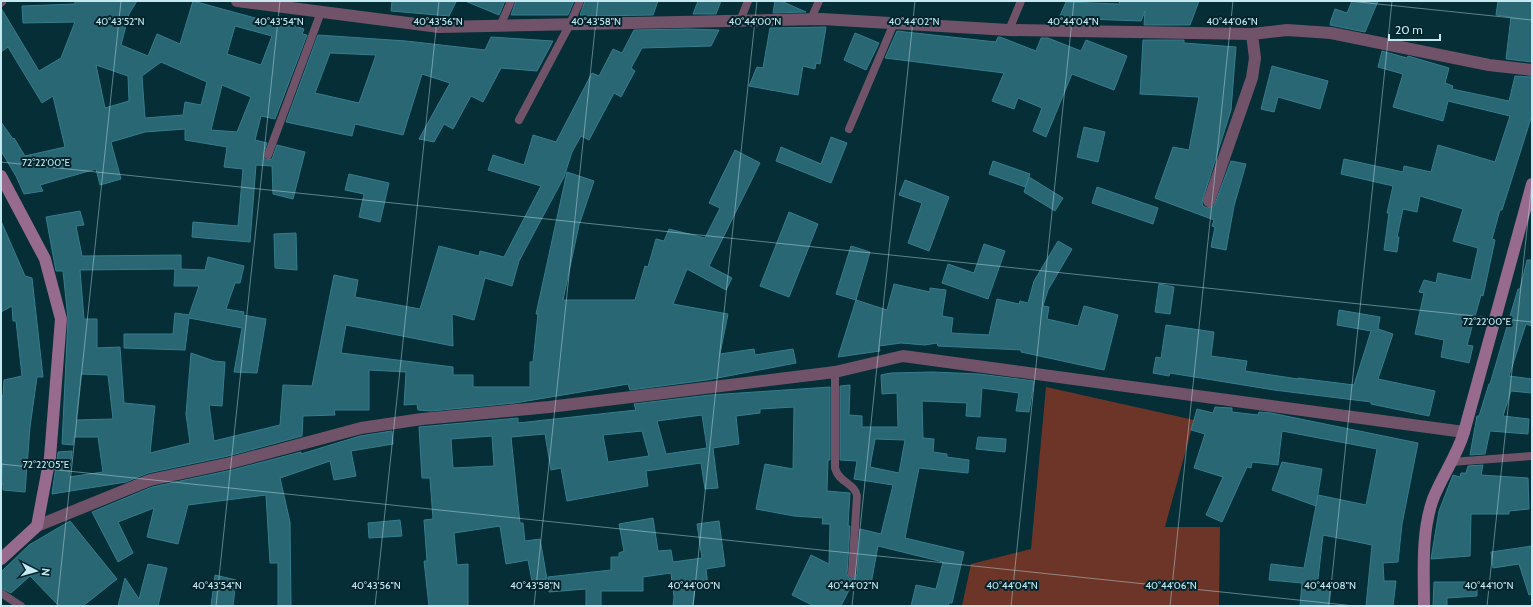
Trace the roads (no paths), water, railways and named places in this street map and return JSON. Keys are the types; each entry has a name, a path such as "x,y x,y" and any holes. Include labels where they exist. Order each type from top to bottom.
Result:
{"street":[{"path":"238,1 439,27 811,19 1009,30 1252,34 1287,30 1330,33 1489,65 1532,70"},
{"path":"1209,201 1252,78 1255,58 1252,34"},
{"path":"1,176 45,259 61,319 50,457 37,526"},
{"path":"1424,606 1425,535 1433,500 1460,445 1532,184"},
{"path":"1,559 37,526 150,480 230,463 361,428 422,419 549,407 835,372 903,356 1464,432"}],"lane":[{"path":"500,26 511,1"},
{"path":"519,120 570,24 580,1"},
{"path":"740,21 748,1"},
{"path":"811,19 819,1"},
{"path":"1009,30 1021,1"},
{"path":"268,156 321,12"},
{"path":"849,129 894,23"},
{"path":"835,372 835,468 837,476 855,489 857,496 852,574"},
{"path":"1451,462 1532,456"},
{"path":"1,593 21,606"}]}
